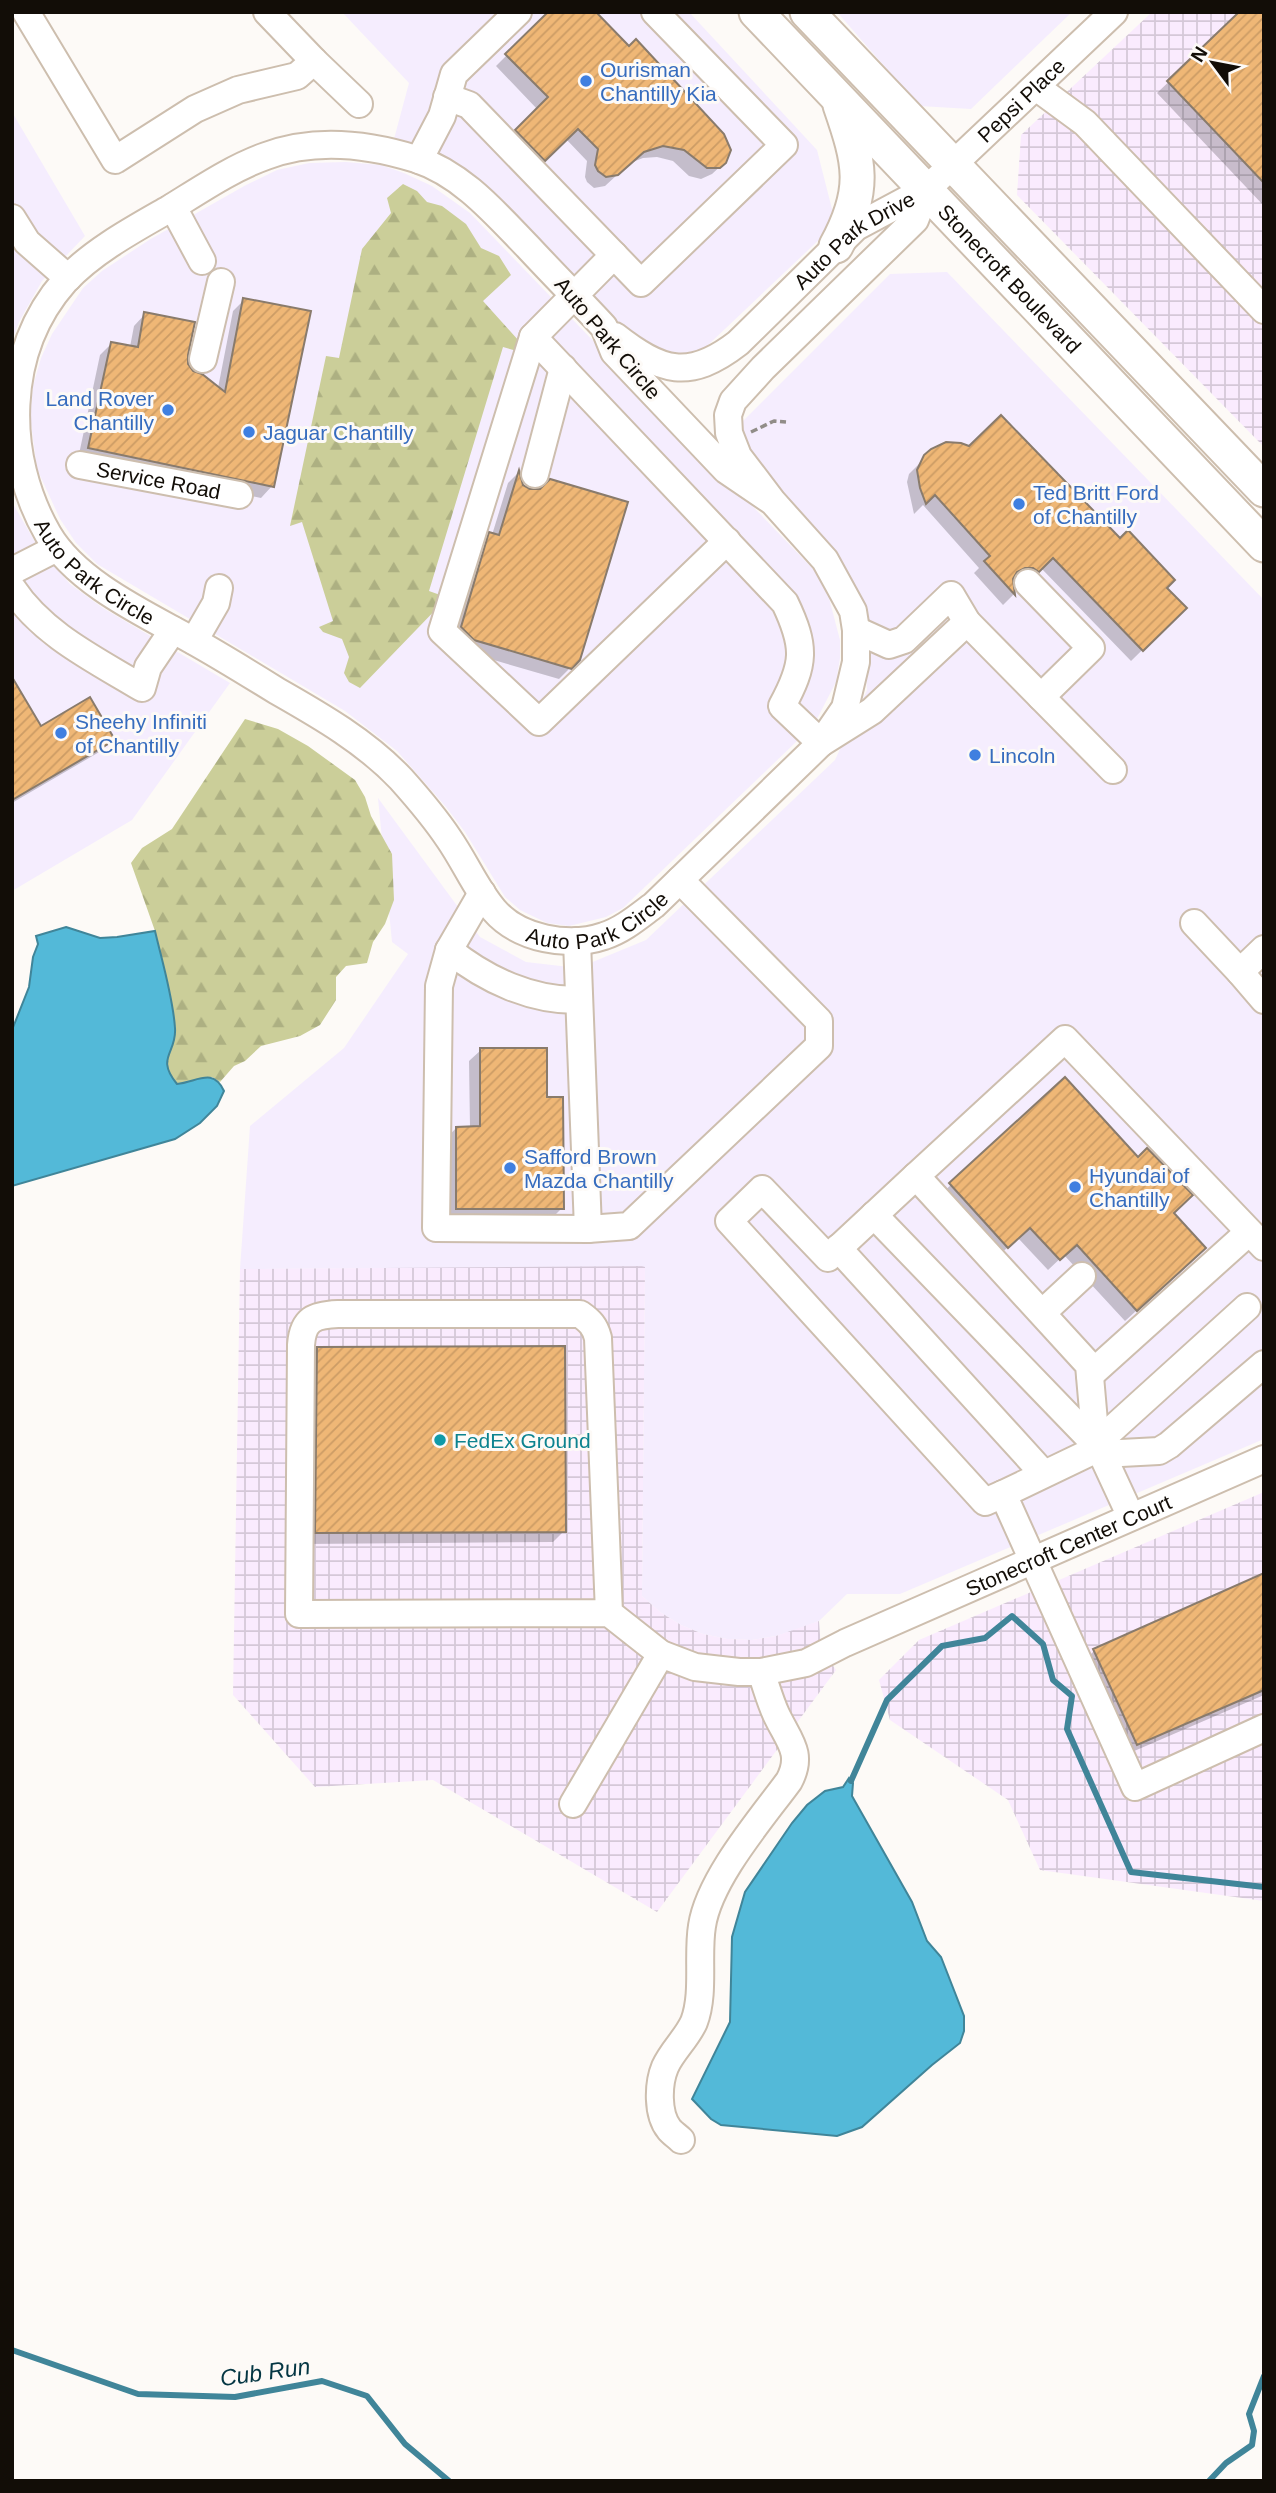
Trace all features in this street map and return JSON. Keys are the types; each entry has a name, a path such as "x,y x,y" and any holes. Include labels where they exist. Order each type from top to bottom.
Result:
{"main road":[{"name":"Stonecroft Boulevard","path":"755,12 1264,545"},
{"name":"Stonecroft Boulevard","path":"807,12 1264,491"},
{"path":"836,96 855,151 859,174 854,209 836,246"}],"street":[{"path":"26,12 115,160 195,108 238,90 296,76 314,61"},
{"path":"267,12 359,104"},
{"path":"419,160 442,116 454,74 518,12"},
{"path":"447,97 469,105 641,283 784,145 655,12"},
{"name":"Pepsi Place","path":"927,190 1114,12"},
{"path":"1036,87 1085,123 1264,310"},
{"name":"Auto Park Circle","path":"738,456 773,502 825,560 853,611 856,662 845,708 821,743 654,905 626,926 604,936 578,941 555,940 513,926 495,912 449,839 388,765 347,733 103,588 57,548 20,492 15,410 19,377 30,337 46,305 68,278 132,230 266,155 300,147 337,144 379,149 419,160 452,177 479,198 604,327 614,352 726,470 773,502"},
{"name":"Auto Park Drive","path":"604,327 633,350 657,364 690,368 716,360 737,343 856,227 927,190"},
{"name":"Auto Park Drive","path":"738,456 729,433 728,415 733,401 763,368 915,220 927,190"},
{"path":"173,206 202,261"},
{"path":"12,218 27,242 68,278"},
{"path":"614,255 533,337 442,631 539,722 727,541"},
{"path":"203,359 220,282"},
{"path":"533,337 785,603 801,641 801,655 794,682 782,706 821,743 872,711 967,622"},
{"path":"535,474 563,368"},
{"name":"Service Road","path":"80,465 239,495"},
{"path":"12,570 57,548"},
{"path":"1028,583 1091,648 1041,697"},
{"path":"12,588 35,616 66,642 142,688 148,667 216,603 219,587"},
{"path":"856,630 889,645 904,640 951,594 967,622 1113,770"},
{"path":"482,893 449,950 441,975 438,998 436,1228 629,1226 819,1046 819,1021 680,880"},
{"path":"1194,923 1264,1000"},
{"path":"578,941 588,1228"},
{"path":"1240,972 1264,949"},
{"path":"449,950 482,973 526,992 547,999 579,1000"},
{"path":"1090,1375 1256,1239 1065,1039 828,1258 762,1189 729,1222 985,1502 1100,1448 1247,1307"},
{"path":"916,1176 1089,1365 1100,1448 1131,1517"},
{"path":"874,1215 1100,1448 1159,1451 1170,1445 1264,1364"},
{"path":"838,1248 1043,1473"},
{"path":"1042,1313 1082,1276"},
{"path":"338,1314 580,1314 588,1319 595,1327 598,1338 609,1613 299,1614 301,1345 302,1333 309,1321 322,1315 338,1314"},
{"name":"Stonecroft Center Court","path":"609,1613 661,1654 695,1667 761,1672 806,1662 1264,1459"},
{"path":"1003,1493 1135,1787 1264,1728"},
{"path":"573,1804 661,1654"},
{"path":"681,2140 669,2129 662,2115 660,2095 665,2068 694,2022 702,1923 712,1894 732,1861 796,1768 795,1750 775,1712 761,1672"}],"shaded area":[{"path":"342,12 689,12 817,150 833,213 823,236 688,364 650,359 485,188 394,139 409,83"},
{"path":"837,12 1072,12 971,109 919,106"},
{"path":"1152,12 1264,12 1264,447 1017,195 1021,135"},
{"path":"12,112 85,236 42,281 12,340"},
{"path":"309,163 381,165 404,173 432,186 470,213 815,571 829,598 840,640 840,658 836,682 818,717 795,743 623,908 606,917 569,926 547,923 520,910 505,897 465,832 446,807 397,751 345,711 97,564 76,543 60,519 37,469 30,416 33,386 52,334 83,288 102,271 149,240 277,170"},
{"path":"947,272 1264,600 1264,1439 900,1594 847,1594 819,1621 798,1629 752,1640 727,1639 703,1634 681,1625 642,1596 645,1267 240,1269 250,1126 344,1048 408,954 392,942 378,798 480,937 526,962 578,968 646,940 835,760 867,690 863,614 742,458 737,427 890,274"},
{"path":"12,502 38,547 70,584 103,608 230,683 132,820 12,891"},
{"path":"645,1267 642,1596 681,1625 703,1634 727,1639 752,1640 776,1636 819,1621 821,1648 836,1670 657,1912 433,1780 315,1787 233,1695 240,1269"},
{"path":"1264,1492 1264,1901 1040,1870 1008,1800 890,1720 879,1680 919,1640"}],"green space":[{"path":"403,184 417,191 427,202 442,206 466,224 481,248 499,256 511,275 483,301 519,341 517,351 503,347 429,591 443,596 444,601 360,688 349,682 344,673 349,657 342,639 323,632 319,627 333,621 302,522 290,526 326,356 339,358 362,249 391,213 387,198"},
{"path":"245,719 278,729 308,746 355,780 392,854 394,900 385,924 373,942 367,963 346,966 336,977 336,1000 320,1025 300,1036 261,1046 245,1061 234,1066 220,1082 212,1077 193,1083 177,1084 168,1073 166,1059 176,1030 155,931 131,863 142,848 172,829"}],"water":[{"path":"66,927 100,938 155,931 174,1016 175,1037 167,1061 171,1075 177,1084 210,1078 220,1084 224,1091 217,1106 200,1123 175,1139 12,1186 12,1030 29,987 33,957 38,944 36,936"},
{"path":"849,1778 853,1783 852,1796 912,1902 927,1941 941,1957 964,2016 964,2031 960,2043 862,2127 837,2136 721,2125 711,2119 692,2099 730,2022 732,1937 745,1892 807,1805 825,1791 843,1787"}],"building":[{"path":"548,12 596,12 629,46 636,39 724,134 731,150 726,163 720,168 707,168 684,150 663,146 644,152 618,175 606,177 595,165 598,149 578,129 545,161 515,130 548,97 505,54"},
{"path":"1239,12 1264,12 1264,183 1167,81"},
{"path":"243,298 311,311 274,487 88,448 111,342 138,347 144,312 195,322 188,364 193,371 202,374 225,392"},
{"path":"1001,415 1120,538 1128,530 1175,580 1167,588 1187,608 1143,651 1053,558 1039,572 1033,568 1025,568 1017,572 1013,579 1015,595 984,561 990,556 935,495 926,504 917,470 924,455 946,442 969,446"},
{"path":"519,470 523,485 530,489 540,489 550,479 628,502 580,660 572,669 474,640 461,627 489,532 499,535"},
{"name":"Sheehy Infiniti of Chantilly","path":"12,677 41,726 90,697 115,740 12,800"},
{"name":"Safford Brown Mazda Chantilly","path":"480,1048 547,1048 547,1097 563,1097 564,1209 456,1209 456,1127 480,1126"},
{"path":"1065,1077 1138,1157 1147,1148 1193,1195 1174,1213 1206,1248 1137,1311 1077,1245 1060,1260 1030,1228 1008,1248 949,1183"},
{"name":"FedEx Ground","path":"565,1346 566,1532 315,1533 317,1347"},
{"path":"1264,1573 1264,1690 1137,1745 1093,1649"}],"waterway":[{"path":"851,1781 887,1700 942,1646 985,1638 1012,1616 1043,1644 1053,1680 1072,1696 1067,1729 1131,1872 1264,1887"},
{"name":"Cub Run","path":"12,2350 138,2394 235,2397 322,2381 367,2396 405,2444 449,2481"},
{"path":"1209,2481 1226,2463 1252,2445 1254,2431 1249,2414 1264,2376"}],"place":[{"name":"Ourisman Chantilly Kia","path":"586,81"},
{"name":"Land Rover Chantilly","path":"168,410"},
{"name":"Jaguar Chantilly","path":"249,432"},
{"name":"Ted Britt Ford of Chantilly","path":"1019,504"},
{"name":"Sheehy Infiniti of Chantilly","path":"61,733"},
{"name":"Lincoln","path":"975,755"},
{"name":"Safford Brown Mazda Chantilly","path":"510,1168"},
{"name":"Hyundai of Chantilly","path":"1075,1187"},
{"name":"FedEx Ground","path":"440,1440"}]}
